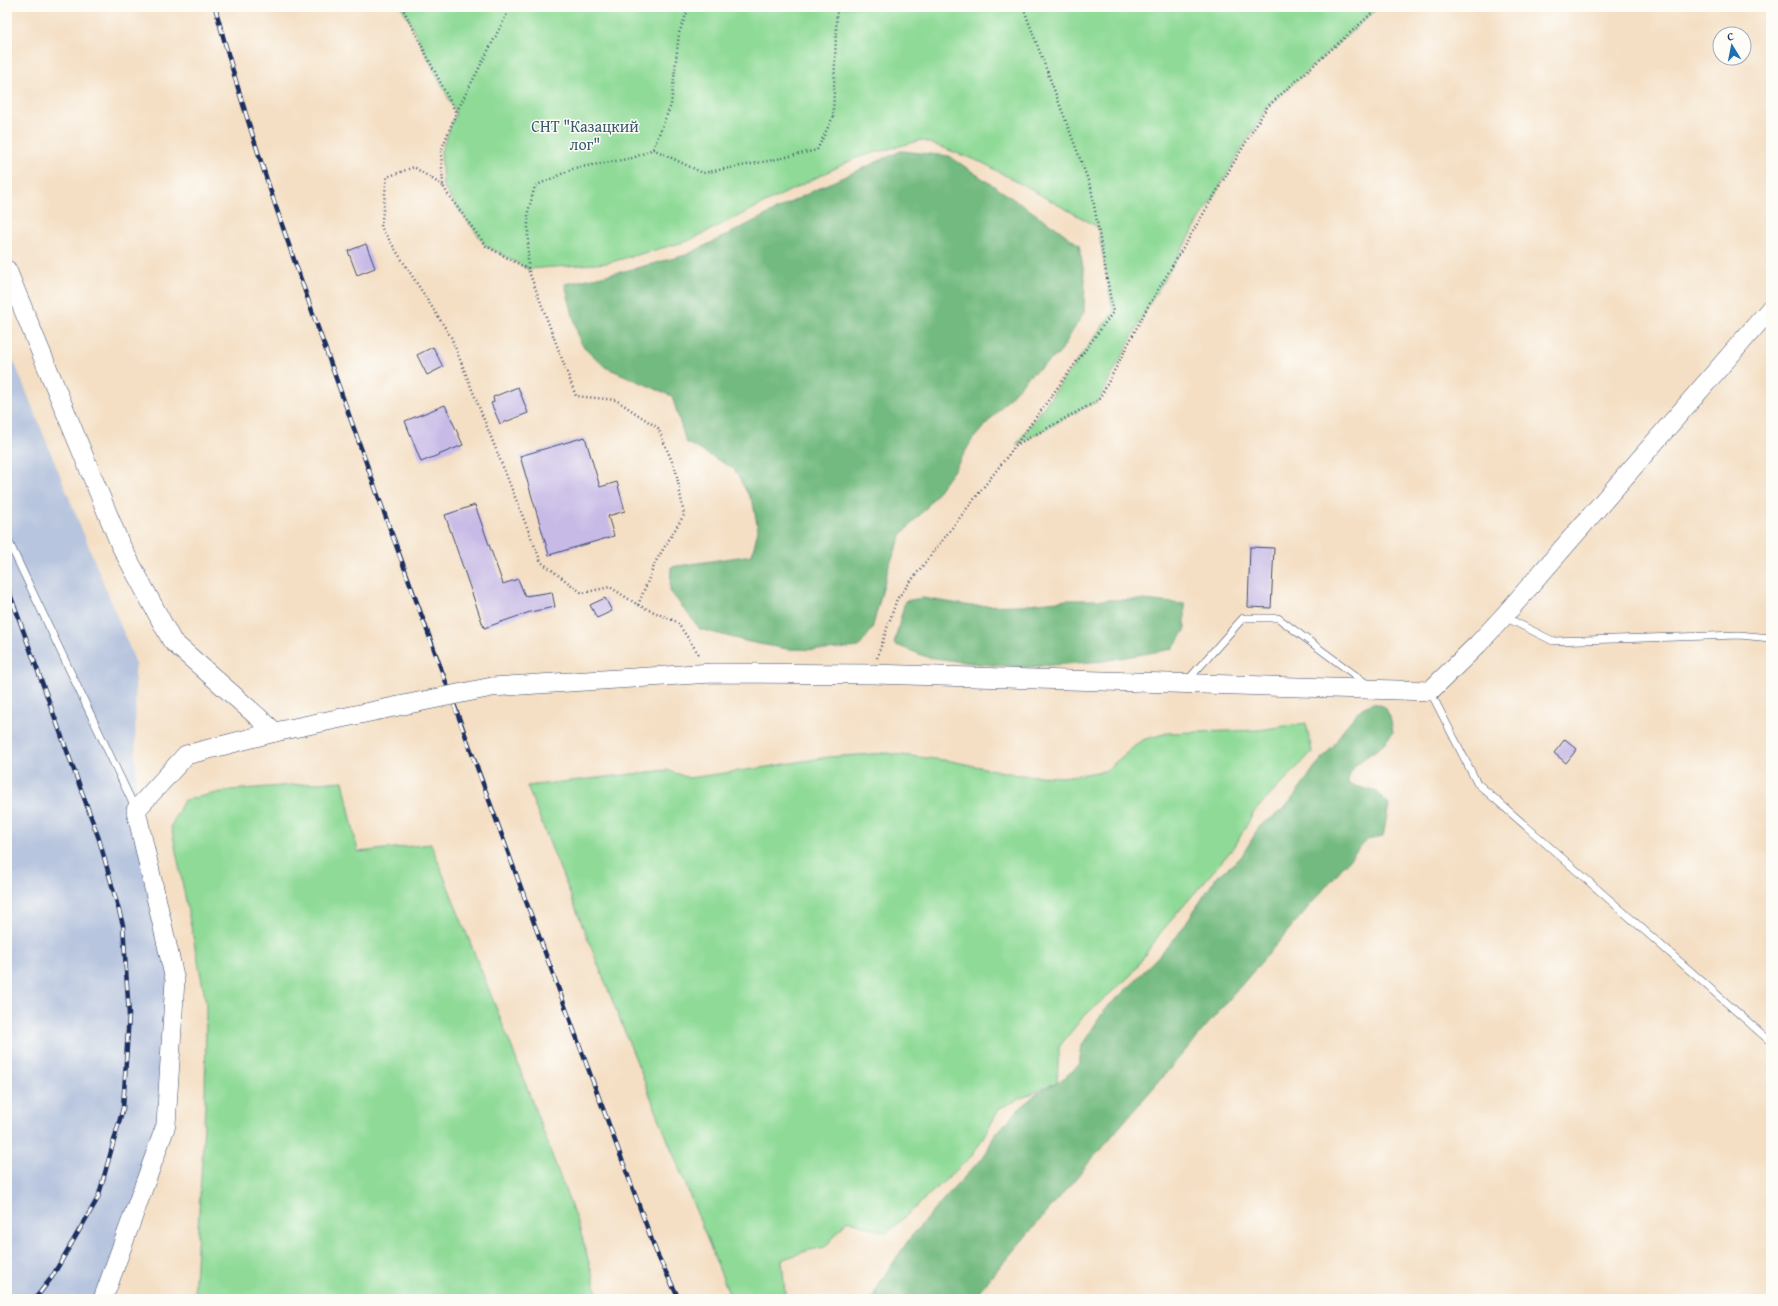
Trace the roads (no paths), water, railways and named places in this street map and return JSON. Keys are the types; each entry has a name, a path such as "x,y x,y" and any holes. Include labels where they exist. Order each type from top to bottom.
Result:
{"street":[{"path":"7,270 120,544 172,642 275,732"},
{"path":"103,1299 166,1125 175,980 136,810 186,755 275,732 492,687 712,673 872,674 1430,691 1504,616 1771,308"}],"lane":[{"path":"7,538 136,810"},
{"path":"1504,616 1553,641 1739,635 1771,638"},
{"path":"1185,684 1243,618 1278,618 1373,689"},
{"path":"1430,691 1477,783 1771,1042"}],"railway":[{"path":"215,7 232,69 291,252 377,493 657,1254 679,1299"},
{"path":"7,586 99,839 123,925 129,1015 123,1108 98,1198 52,1277 35,1299"}],"park label":[{"name":"СНТ \"Казацкий лог\"","path":"585,135"}]}
